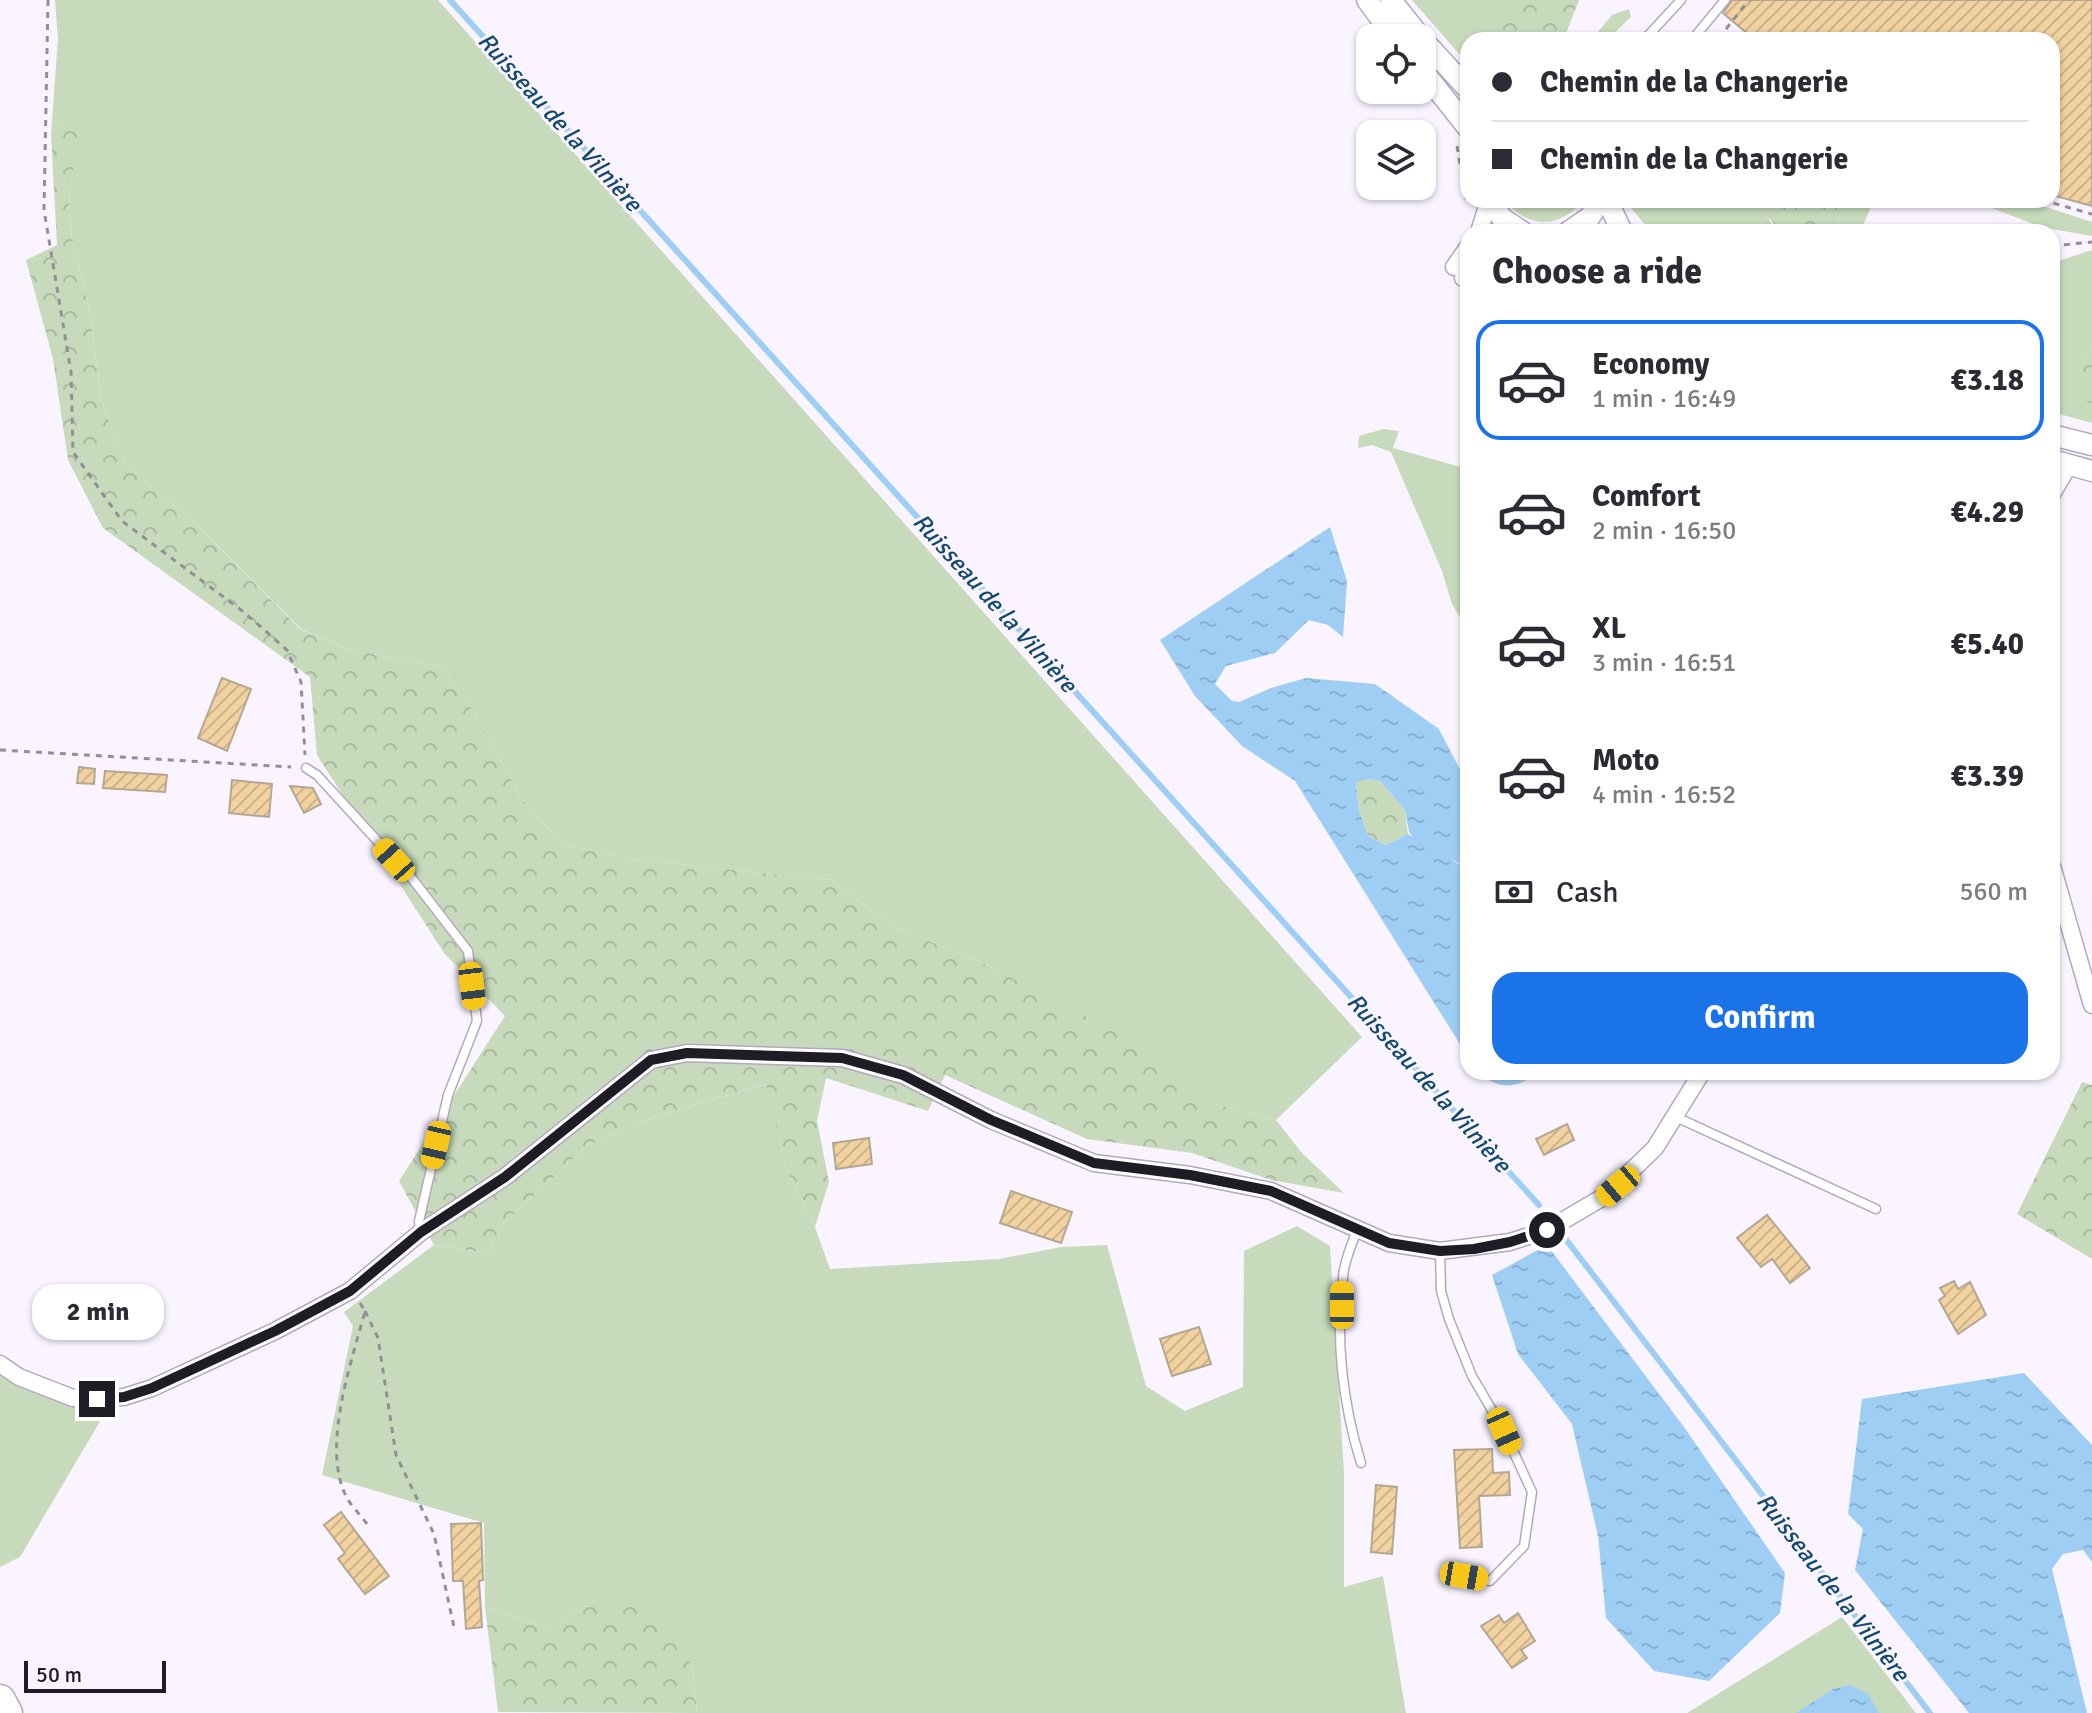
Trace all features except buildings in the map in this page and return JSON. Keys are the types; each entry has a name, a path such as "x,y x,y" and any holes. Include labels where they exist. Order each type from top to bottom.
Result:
{"highway":[{"path":"0,1700 7,1713"}],"street":[{"path":"1367,0 1385,24"},
{"path":"1391,0 1410,24"},
{"path":"1436,54 1460,80"},
{"path":"1436,93 1460,133"},
{"path":"1495,208 1511,224"},
{"path":"1580,224 1590,217 1595,208"},
{"path":"2060,437 2092,445"},
{"path":"2060,463 2092,471"},
{"path":"2060,894 2092,1005"},
{"path":"0,1364 19,1377 73,1398 124,1397 275,1331 350,1291 421,1232 505,1177 651,1060 687,1053 842,1058 903,1075 991,1120 1094,1163 1190,1175 1271,1191 1389,1243 1440,1251 1510,1242 1579,1214 1631,1175 1676,1117 1697,1080"}],"lane":[{"path":"1651,32 1681,0"},
{"path":"1699,32 1725,0"},
{"path":"306,768 317,775 414,881 468,951 477,1021 448,1095 419,1221 421,1232"},
{"path":"1676,1117 1876,1209"},
{"path":"1357,1229 1343,1276 1342,1363 1347,1419 1361,1463"},
{"path":"1440,1251 1441,1291 1449,1319 1472,1376 1504,1431 1532,1492 1524,1546 1490,1581 1464,1576"}],"path":[{"path":"0,750 306,768 301,682 287,650 245,613 122,521 73,452 71,372 44,210 48,0"},
{"path":"1726,29 1749,0"},
{"path":"2060,205 2092,214"},
{"path":"1466,208 1467,216"},
{"path":"2060,245 2092,242"},
{"path":"350,1291 365,1311 378,1338 396,1455 434,1534 455,1632"},
{"path":"365,1311 341,1404 337,1454 344,1493 367,1524"}],"green space":[{"path":"55,0 438,0 1362,1037 1276,1120 1217,1105 1057,1003 987,965 895,927 831,880 631,859 563,844 522,800 475,714 442,667 351,650 301,629 193,521 124,463 101,399 89,308 72,238 69,195 86,96 51,134 58,39"},
{"path":"1412,0 1579,0 1566,32 1460,32 1460,55"},
{"path":"1509,0 1579,0 1566,32 1503,32 1498,27"},
{"path":"1629,9 1631,17 1615,32 1598,32 1612,15"},
{"path":"87,94 69,195 72,238 89,308 101,399 124,463 193,521 300,629 351,650 442,667 475,714 522,800 563,844 631,859 831,880 895,927 987,965 1148,1049 1188,1085 1217,1105 1276,1120 1302,1153 1344,1193 1271,1180 1192,1153 1087,1139 945,1075 928,1111 826,1078 817,1121 829,1182 815,1227 786,1169 766,1084 659,1115 587,1146 502,1225 488,1253 434,1245 399,1181 505,1016 444,953 317,755 310,677 103,528 68,460 53,359 26,260 57,245 51,134"},
{"path":"1512,208 1576,208 1565,216 1544,222"},
{"path":"1766,208 1772,224 1644,224 1632,209"},
{"path":"1766,208 1842,208 1838,224 1774,224 1766,215"},
{"path":"1842,208 1870,208 1864,224 1838,224"},
{"path":"1992,208 2049,208 2092,222 2092,236 2060,230 2060,224 2033,224"},
{"path":"2092,250 2092,347 2082,364 2076,401 2092,403 2092,423 2060,414 2060,260"},
{"path":"2092,347 2092,403 2075,401 2082,364"},
{"path":"1383,429 1399,431 1393,448 1460,467 1460,618 1391,452 1372,445 1358,448 1359,436"},
{"path":"1356,781 1380,781 1405,810 1408,834 1386,845 1368,836 1359,810"},
{"path":"2082,1082 2092,1085 2092,1259 2017,1214"},
{"path":"767,1084 786,1169 815,1227 830,1269 999,1259 1061,1247 1107,1245 1146,1386 1185,1411 1243,1387 1244,1251 1297,1226 1330,1246 1344,1473 1344,1587 1383,1576 1406,1713 697,1713 692,1665 605,1595 548,1629 485,1607 484,1523 322,1475 353,1326 344,1312 434,1245 488,1253 502,1225 587,1146 659,1115"},
{"path":"0,1372 37,1394 118,1412 102,1418 20,1557 0,1567"},
{"path":"605,1595 634,1596 692,1665 697,1713 498,1712 485,1607 548,1629"},
{"path":"1842,1617 1916,1713 1687,1713"}],"water":[{"path":"1330,527 1347,581 1343,637 1328,625 1309,620 1275,653 1226,666 1215,684 1232,701 1239,702 1306,678 1375,684 1439,729 1460,770 1460,864 1449,858 1460,865 1460,1044 1295,781 1242,746 1195,696 1160,640","holes":["1369,779 1380,781 1405,810 1409,832 1413,837 1408,834 1386,845 1368,836 1359,810 1356,782"]},
{"path":"1490,1080 1526,1080 1508,1086"},
{"path":"1547,1245 1684,1427 1785,1573 1780,1613 1709,1681 1654,1671 1606,1618 1598,1536 1572,1424 1518,1354 1492,1275"},
{"path":"2024,1373 2092,1445 2092,1562 2083,1550 2063,1554 2052,1569 2087,1713 1969,1713 1855,1570 1863,1529 1848,1514 1862,1399"},
{"path":"1851,1685 1868,1694 1879,1713 1796,1713 1833,1689"}],"waterway":[{"name":"Ruisseau de la Vilnière","path":"450,0 1539,1205"},
{"name":"Ruisseau de la Vilnière","path":"1561,1233 1930,1713"}],"route":[{"path":"97,1399 124,1397 152,1388 275,1331 350,1291 421,1232 505,1177 572,1124 612,1087 651,1060 687,1053 842,1058 903,1075 991,1120 1094,1163 1190,1175 1271,1191 1389,1243 1440,1251 1474,1249 1547,1230"}]}
